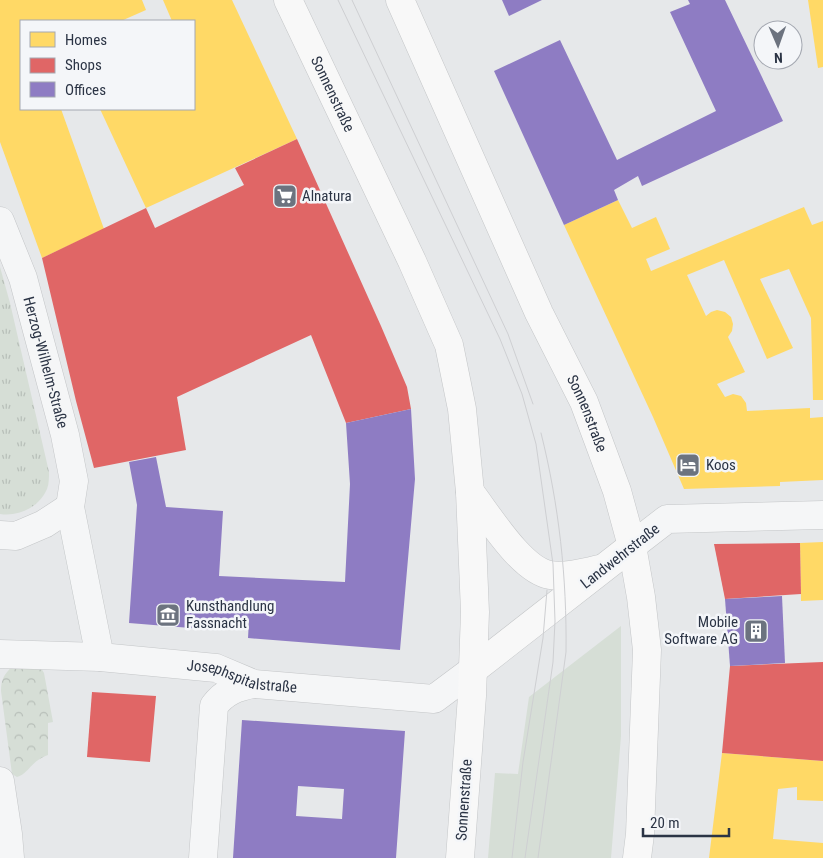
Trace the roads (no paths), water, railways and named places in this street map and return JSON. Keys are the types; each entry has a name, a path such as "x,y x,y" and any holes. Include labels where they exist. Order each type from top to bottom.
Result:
{"main road":[{"name":"Sonnenstraße","path":"288,0 412,261 449,345 462,409 470,492 474,583 473,670 460,858"},
{"name":"Sonnenstraße","path":"400,0 539,314 584,402 617,491 632,546 641,597 647,650 641,815 637,858"},
{"path":"470,492 516,553 533,568 548,575 560,576 604,568"},
{"name":"Landwehrstraße","path":"473,670 632,546"}],"street":[{"name":"Herzog-Wilhelm-Straße","path":"0,222 23,278 65,435 74,481 70,507 100,657"},
{"path":"0,536 16,536 44,524 70,507"},
{"name":"Landwehrstraße","path":"632,546 667,519 823,515"},
{"name":"Josephspitalstraße","path":"0,654 100,657 216,668 254,684 434,699 473,670"},
{"path":"203,858 214,706 227,693 254,684"},
{"path":"0,782 10,858"}],"tram line":[{"path":"338,0 500,339 522,394 536,444 553,564 555,621 553,662 525,858"},
{"path":"352,0 508,334 533,404"},
{"path":"538,858 566,652 561,542 553,487 541,433"},
{"path":"512,858 523,762 543,638 547,590"}],"place":[{"name":"Alnatura","path":"285,196"},
{"name":"Koos","path":"688,465"},
{"name":"Kunsthandlung Fassnacht","path":"168,615"},
{"name":"Mobile Software AG","path":"756,631"}]}
